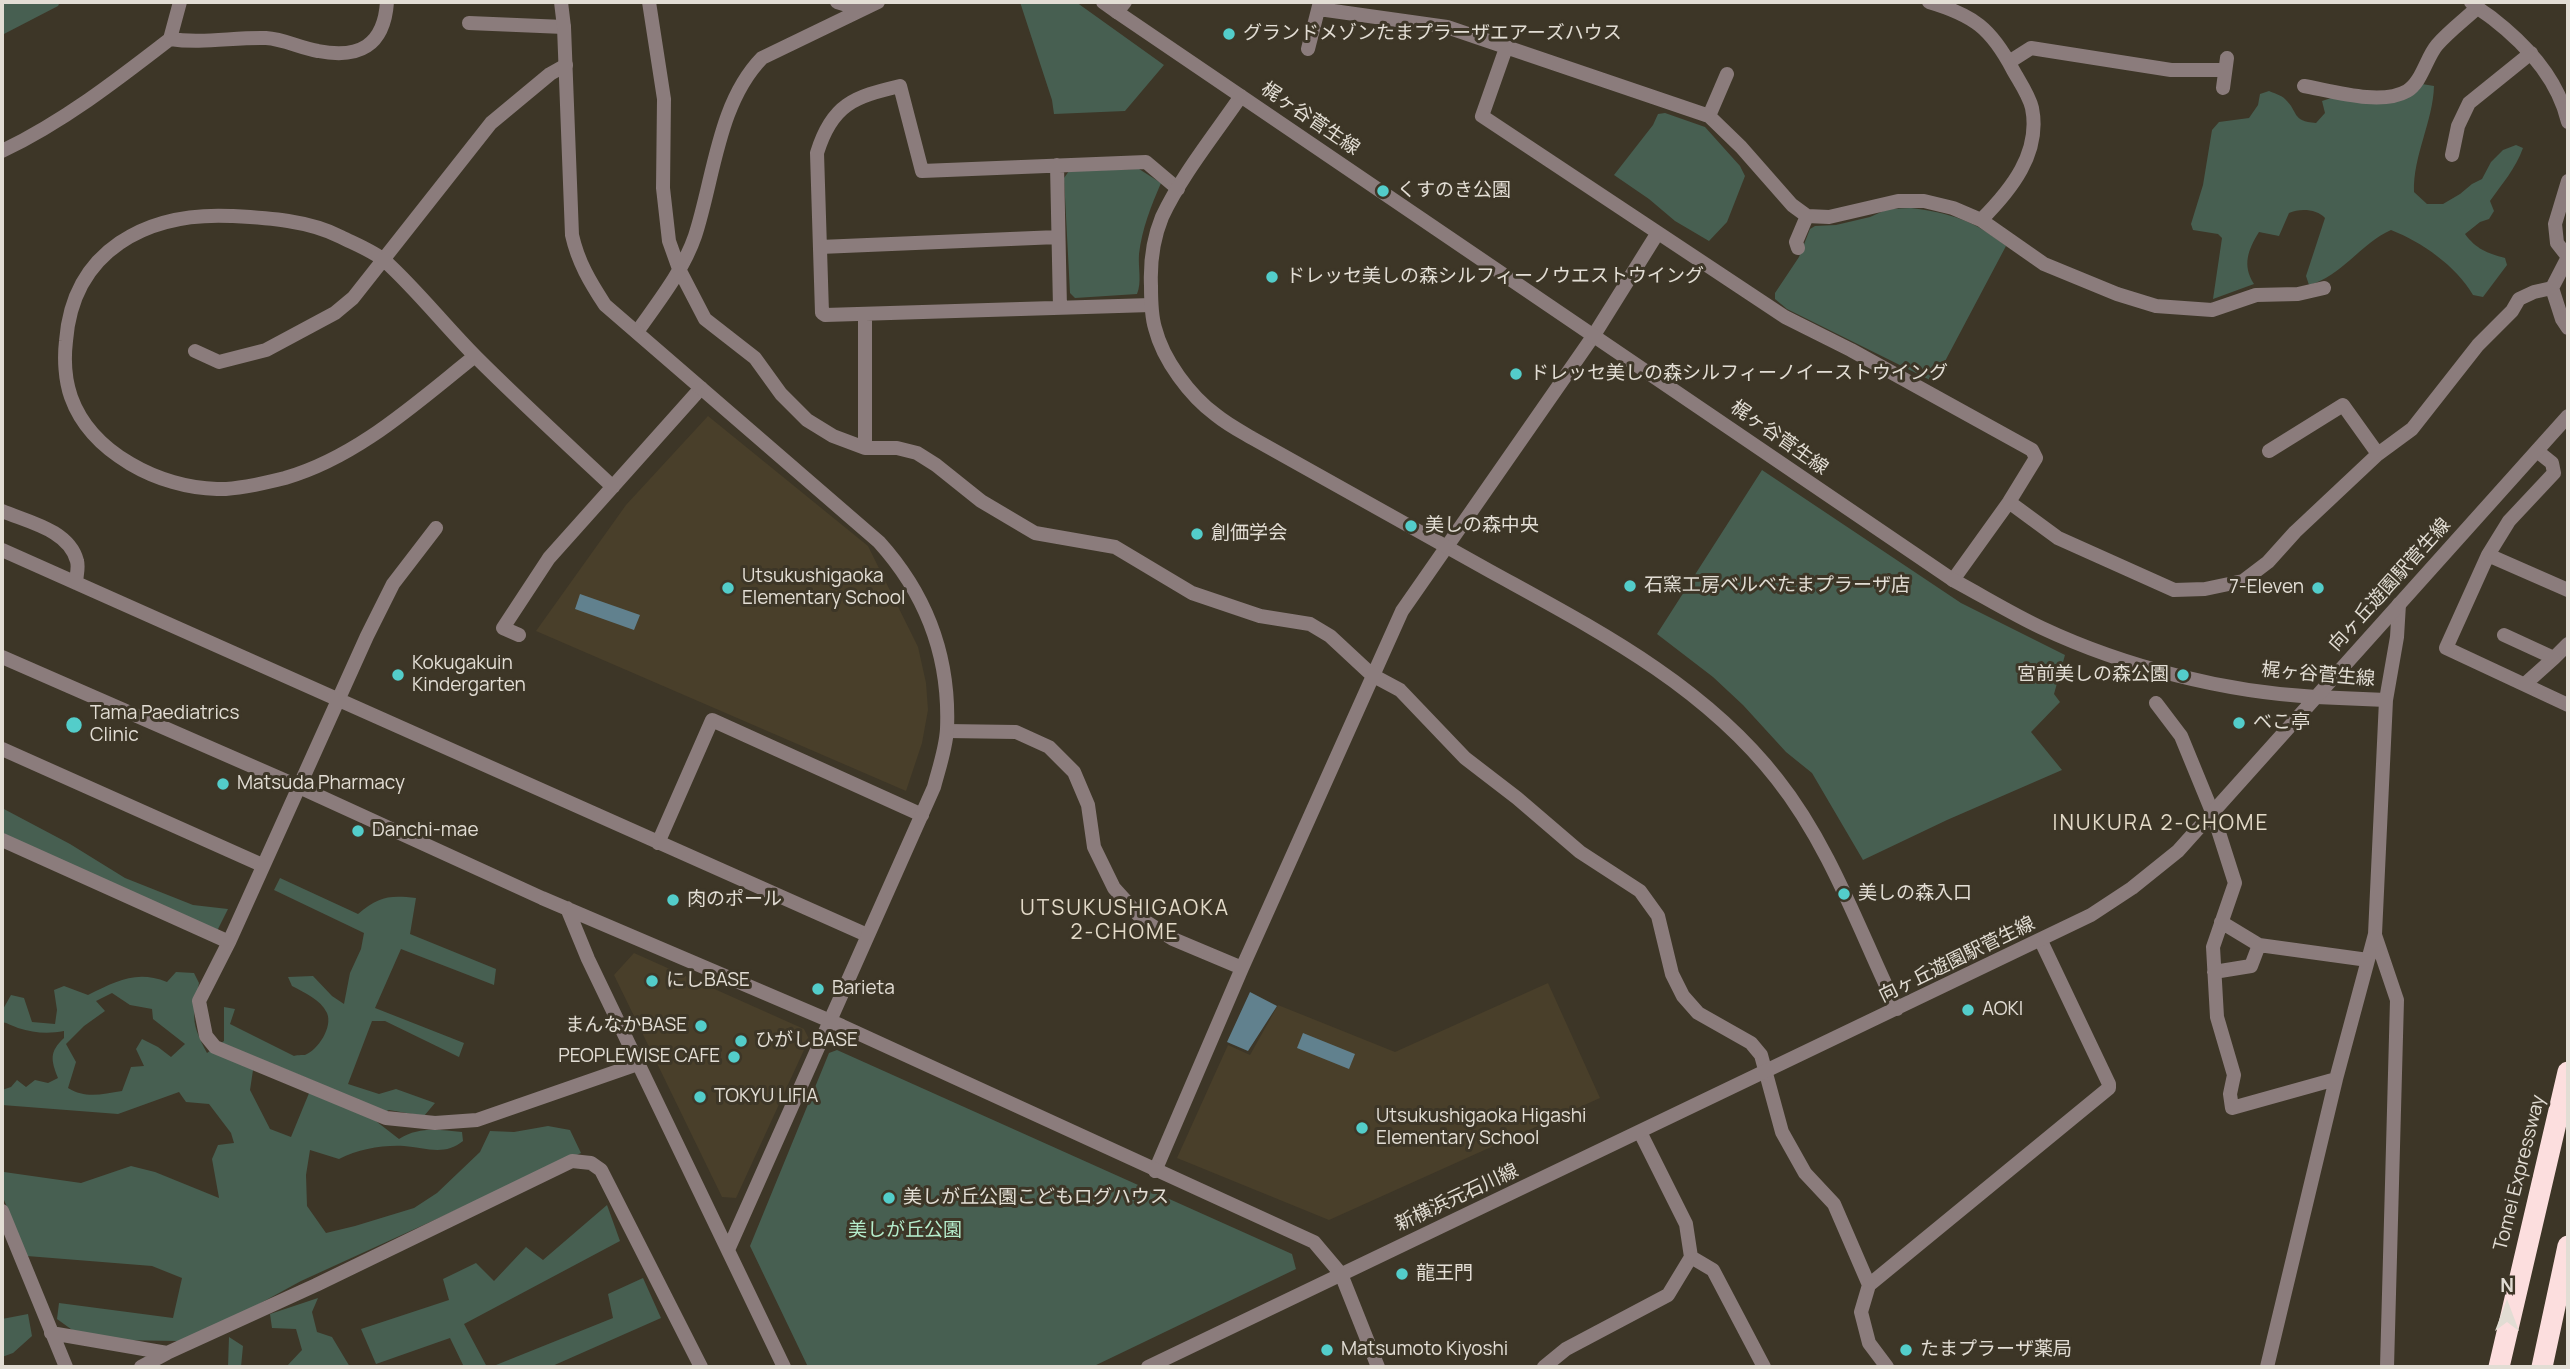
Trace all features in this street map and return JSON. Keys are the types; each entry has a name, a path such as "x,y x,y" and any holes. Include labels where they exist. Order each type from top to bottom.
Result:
{"highway":[{"name":"Tomei Expressway","path":"2499,1367 2568,1072"},
{"path":"2542,1367 2568,1246"}],"street":[{"path":"2,151 26,139 113,84 170,39 180,2"},
{"path":"170,39 189,42 239,37 274,38 318,51 349,54 369,45 382,30 387,2"},
{"path":"561,2 572,235 577,257 587,279 605,305 879,542 897,562 916,592 936,637 945,676 947,730 934,787 728,1250"},
{"path":"649,2 664,99 663,188 669,241 679,269 705,319 755,358 781,394 807,420 833,436 865,448 917,453 981,501 1035,533 1115,547 1192,593 1260,616 1310,624 1330,636 1372,675 1400,690 1465,758 1580,852 1640,891 1658,916 1672,974 1683,996 1698,1013 1752,1043 1760,1055 1782,1132 1805,1173 1834,1204 1869,1285"},
{"path":"837,2 860,9"},
{"path":"637,332 679,269 694,238 734,95 750,70 762,58 878,2"},
{"name":"梶ヶ谷菅生線","path":"1103,2 1121,7 1241,96 1953,580 2041,628 2110,657 2183,676 2281,695 2386,700"},
{"path":"1929,2 1960,11 1983,27 2001,48 2032,106 2034,133 2026,163 2001,200 1981,220"},
{"path":"2304,86 2363,97 2386,96 2407,90 2420,76 2436,46 2473,3 2530,53 2550,77 2564,104 2568,122"},
{"path":"1308,49 1320,5 1447,27 1709,116 1741,147 1792,205 1807,216 1829,218 1898,201 1924,201 1953,208 1981,220 2044,264 2117,294 2156,306 2212,310 2256,295 2298,294 2324,288"},
{"path":"469,23 564,27"},
{"path":"1506,48 1482,116 1785,317 2032,450 2036,458 2009,502 1953,580"},
{"path":"2009,62 2031,48 2171,70 2226,64 2223,88"},
{"path":"2452,155 2458,126 2469,103 2530,53"},
{"path":"195,351 219,362 267,350 335,313 353,298 491,123 566,65"},
{"path":"1709,116 1727,74"},
{"path":"1151,305 825,315 822,313 817,153 824,131 851,101 868,93 900,86 922,171 1146,162 1178,189"},
{"path":"1241,96 1178,189 1162,218 1150,266 1155,329 1168,358 1191,391 1215,415 1625,648 1678,683 1714,712 1779,781 1804,818 1844,894 1897,1009"},
{"path":"1057,165 1060,308"},
{"path":"2568,181 2555,224 2557,243 2568,257 2552,288 2562,319 2568,328"},
{"path":"475,356 380,432 330,460 286,477 219,489 181,484 144,472 116,454 89,429 71,397 64,355 68,317 84,281 105,252 138,232 166,221 209,215 288,220 337,234 383,259 475,356 613,487"},
{"path":"1798,248 1796,242 1807,216"},
{"path":"1155,1171 1242,968 1402,611 1594,335 1657,234"},
{"path":"820,247 1058,237"},
{"path":"2009,502 2058,538 2174,590 2205,589 2243,581 2268,562 2295,532 2378,454 2412,429 2479,345 2512,311 2519,299 2552,288"},
{"path":"865,448 866,314"},
{"path":"519,635 503,628 550,558 701,388"},
{"path":"2269,451 2343,405 2378,454"},
{"name":"向ヶ丘遊園駅菅生線","path":"1820,1047 2091,915 2132,888 2178,851 2568,416"},
{"path":"2537,451 2552,463 2554,473 2509,521 2488,555 2446,648 2568,705"},
{"path":"2,511 57,534 70,545 78,563 76,583"},
{"path":"436,528 393,584 297,786 229,942 199,1001 206,1036 215,1047 386,1118 435,1123 477,1119 638,1064"},
{"path":"2,550 867,935"},
{"path":"2488,555 2568,590"},
{"path":"2267,1367 2336,1079 2375,934 2386,700 2397,637 2399,604"},
{"path":"2504,635 2554,658"},
{"path":"2525,684 2568,644"},
{"path":"2,657 567,908 830,1021 1314,1242 1341,1274 1378,1367"},
{"path":"2156,703 2180,736 2213,814 2235,883 2213,947 2217,1017 2234,1075 2230,1094 2232,1108 2336,1079"},
{"path":"658,843 712,720 922,815"},
{"path":"947,730 1016,732 1049,747 1074,772 1088,804 1094,848 1114,888 1143,920 1172,939 1242,968"},
{"path":"2,749 262,865"},
{"path":"2,841 229,942"},
{"path":"567,908 588,959 784,1367"},
{"path":"2221,922 2259,945 2368,960"},
{"path":"2375,934 2397,1000 2388,1367"},
{"path":"1887,1367 1869,1343 1861,1312 1869,1285 2109,1088 2041,941"},
{"path":"2214,972 2251,966 2259,945"},
{"name":"新横浜元石川線","path":"1148,1367 1820,1047"},
{"path":"1544,1367 1566,1349 1668,1295 1691,1257 1686,1224 1640,1132"},
{"path":"141,1367 572,1161 590,1163 601,1170 701,1367"},
{"path":"2,1211 66,1367"},
{"path":"1691,1257 1713,1270 1764,1367"},
{"path":"51,1333 167,1353"}],"shaded area":[{"name":"Utsukushigaoka Elementary School","path":"708,416 868,546 918,647 926,683 928,710 922,743 906,791 536,631 626,505"},
{"path":"634,953 804,1029 809,1039 736,1198 722,1197 614,975"},
{"name":"Utsukushigaoka Higashi Elementary School","path":"1548,983 1600,1098 1329,1220 1177,1158 1228,1045 1250,1055 1278,1005 1395,1052"}],"green space":[{"path":"2,2 60,2 58,6 2,35"},
{"path":"1020,2 1076,2 1164,65 1125,111 1054,114 1052,100"},
{"path":"2422,84 2434,86 2414,192 2427,204 2443,204 2482,179 2491,162 2503,150 2516,145 2523,148 2513,169 2490,201 2494,211 2489,219 2480,222 2465,234 2482,250 2505,258 2507,265 2483,297 2473,295 2457,274 2437,256 2391,230 2370,243 2331,275 2309,285 2306,276 2325,218 2313,211 2303,210 2289,213 2279,236 2259,232 2247,264 2254,284 2213,299 2222,238 2218,234 2193,230 2191,224 2203,185 2212,130 2219,122 2249,118 2258,105 2260,94 2269,91 2285,99 2299,118 2316,123 2325,113 2322,101 2334,97 2357,101"},
{"path":"1665,113 1705,127 1740,166 1745,176 1727,222 1709,241 1675,221 1614,175 1653,125 1658,114"},
{"path":"1139,169 1161,183 1142,236 1137,294 1075,298 1070,293 1064,178 1069,171"},
{"path":"1911,208 1973,224 2006,246 1934,382 1787,309 1775,299 1775,293 1799,257 1810,229 1870,217 1888,209"},
{"path":"1762,470 1961,603 2065,655 2054,694 2060,702 2031,732 2062,770 1863,860 1812,773 1786,752 1713,677 1657,634"},
{"path":"2,808 70,844 125,878 193,905 228,909 217,931 2,837"},
{"path":"280,878 358,914 372,903 385,898 416,898 410,934 496,969 494,985 401,949 375,1008 464,1043 459,1057 385,1021 372,1021 348,1084 379,1094 396,1089 435,1103 424,1116 389,1110 372,1118 399,1139 414,1132 437,1130 462,1132 463,1141 442,1150 404,1146 379,1147 339,1159 310,1150 306,1175 307,1206 326,1233 414,1208 437,1193 480,1152 490,1131 514,1132 548,1126 570,1130 581,1153 301,1281 224,1323 178,1341 112,1340 75,1332 57,1319 59,1303 173,1318 182,1278 152,1266 27,1256 2,1195 2,1166 4,1172 81,1183 131,1166 155,1172 219,1198 212,1159 218,1145 234,1143 231,1133 209,1104 186,1102 179,1092 118,1114 2,1105 2,1090 11,1087 17,1080 26,1087 35,1080 48,1083 58,1078 53,1056 64,1038 64,1031 41,1033 18,1028 2,1022 2,1011 11,995 24,998 32,1022 55,1024 57,1010 54,990 64,986 88,995 108,985 136,977 167,982 176,972 194,973 199,983 194,1012 195,1026 207,1053 224,1041 224,1007 235,1009 230,1024 294,1056 305,1055 315,1048 323,1037 328,1025 327,1013 312,997 292,986 288,977 313,976 332,996 344,1004 350,973 361,949 364,933 274,890","holes":["112,993 130,1005 152,1009 153,1019 185,1044 171,1057 142,1039 136,1049 144,1066 131,1067 122,1091 81,1094 68,1088 76,1062 66,1044 84,1026 105,1011 96,1001","255,1057 314,1081 291,1137 270,1129 250,1090"]},
{"name":"美しが丘公園","path":"837,1050 1292,1254 1296,1269 1092,1367 808,1367 750,1246 829,1053"},
{"path":"607,1205 620,1241 464,1324 487,1367 464,1367 450,1338 376,1364 361,1329 449,1300 443,1279 476,1263 494,1281 526,1247 543,1260"},
{"path":"643,1278 661,1318 550,1367 491,1367 613,1318 608,1294"},
{"path":"318,1298 312,1312 317,1332 332,1337 350,1367 286,1367 302,1350 296,1329 272,1328 270,1314"},
{"path":"28,1314 32,1336 13,1353 2,1357 2,1319"},
{"path":"229,1337 243,1346 241,1367 228,1367"}],"water":[{"path":"580,594 640,615 634,630 575,609"},
{"path":"1250,992 1277,1006 1248,1051 1227,1042"},
{"path":"1303,1033 1355,1054 1349,1069 1297,1048"}],"place":[{"name":"グランドメゾンたまプラーザエアーズハウス","path":"1229,34"},
{"name":"くすのき公園","path":"1383,191"},
{"name":"ドレッセ美しの森シルフィーノウエストウイング","path":"1272,277"},
{"name":"ドレッセ美しの森シルフィーノイーストウイング","path":"1516,374"},
{"name":"美しの森中央","path":"1411,526"},
{"name":"創価学会","path":"1197,534"},
{"name":"石窯工房ベルベたまプラーザ店","path":"1630,586"},
{"name":"Utsukushigaoka Elementary School","path":"728,588"},
{"name":"7-Eleven","path":"2318,588"},
{"name":"Kokugakuin Kindergarten","path":"398,675"},
{"name":"宮前美しの森公園","path":"2183,675"},
{"name":"べこ亭","path":"2239,723"},
{"name":"Tama Paediatrics Clinic","path":"74,725"},
{"name":"Matsuda Pharmacy","path":"223,784"},
{"name":"Danchi-mae","path":"358,831"},
{"name":"美しの森入口","path":"1844,894"},
{"name":"肉のポール","path":"673,900"},
{"name":"にしBASE","path":"652,981"},
{"name":"Barieta","path":"818,989"},
{"name":"AOKI","path":"1968,1010"},
{"name":"まんなかBASE","path":"701,1026"},
{"name":"ひがしBASE","path":"741,1041"},
{"name":"PEOPLEWISE CAFE","path":"734,1057"},
{"name":"TOKYU LIFIA","path":"700,1097"},
{"name":"Utsukushigaoka Higashi Elementary School","path":"1362,1128"},
{"name":"美しが丘公園こどもログハウス","path":"889,1198"},
{"name":"龍王門","path":"1402,1274"},
{"name":"Matsumoto Kiyoshi","path":"1327,1350"},
{"name":"たまプラーザ薬局","path":"1906,1350"}],"district":[{"name":"INUKURA 2-CHOME","path":"2161,824"},
{"name":"UTSUKUSHIGAOKA 2-CHOME","path":"1125,921"}]}
